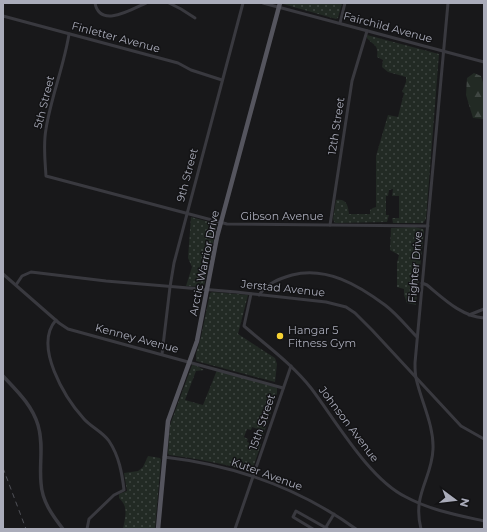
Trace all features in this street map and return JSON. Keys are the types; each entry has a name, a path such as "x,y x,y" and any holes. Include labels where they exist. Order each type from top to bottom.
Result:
{"main road":[{"name":"Arctic Warrior Drive","path":"158,529 168,421 197,341 206,291 222,222 280,5"}],"street":[{"path":"95,3 98,12 114,17 146,3"},
{"path":"169,3 195,18"},
{"name":"9th Street","path":"162,354 170,287 186,213 243,3"},
{"name":"Fairchild Avenue","path":"263,3 280,5 367,31 484,62"},
{"path":"340,23 345,3"},
{"name":"Fighter Drive","path":"421,529 419,519 419,503 432,459 433,442 416,377 417,337 448,3"},
{"name":"Finletter Avenue","path":"3,16 178,63 191,70 222,80"},
{"name":"12th Street","path":"330,225 352,81 367,31"},
{"name":"5th Street","path":"46,176 44,144 46,129 65,57 69,34"},
{"name":"Gibson Avenue","path":"46,176 186,213 234,224 428,226"},
{"name":"Jerstad Avenue","path":"16,285 22,276 31,272 100,281 326,302 346,307 355,313 461,426 484,439"},
{"path":"259,295 277,279 304,272 330,275 355,285 386,306 417,337"},
{"name":"Kenney Avenue","path":"3,274 68,329 283,388"},
{"path":"422,283 427,285 452,306 468,315 484,318"},
{"name":"Johnson Avenue","path":"251,294 244,326 291,366 310,388 360,455 384,482 404,497 427,507 484,521"},
{"path":"468,315 484,309"},
{"path":"56,320 49,330 48,341 50,359 54,370 65,391 83,418 109,441 120,464 124,490 114,495 90,519 87,529"},
{"name":"15th Street","path":"235,529 291,366"},
{"path":"3,376 27,403 37,423 42,446 40,477 42,490 48,509 63,529"},
{"name":"Kuter Avenue","path":"164,457 203,462 253,476 290,490 334,514 356,529"},
{"path":"313,529 293,517 296,511 327,528 334,514"}],"green space":[{"path":"283,3 342,3 338,18 336,19"},
{"path":"367,35 439,54 426,219 423,223 393,223 392,218 399,218 399,196 392,196 393,189 389,190 388,196 386,196 386,215 389,215 387,222 335,223 333,219 336,200 345,201 349,214 370,214 370,210 376,207 376,156 388,115 398,117 404,93 402,92 406,82 406,77 388,72 382,67 383,60 377,57 377,48 367,38"},
{"path":"474,73 481,76 484,86 484,119 473,118 466,95 467,78"},
{"path":"191,217 217,224 204,286 201,287 186,286 192,267 188,258"},
{"path":"414,227 423,229 424,231 416,305 407,303 404,295 404,289 397,287 397,263 399,255 390,250 391,228"},
{"path":"210,293 248,295 238,334 275,358 277,364 275,382 196,361 196,354"},
{"path":"194,364 204,370 196,371 185,400 203,405 217,370 277,387 277,393 262,439 258,439 261,430 252,427 251,430 247,429 244,437 248,439 247,442 256,445 257,443 261,444 252,471 250,472 220,464 169,455 170,425 192,365"},
{"path":"148,456 160,458 161,460 155,529 123,529 125,509 119,498 119,494 127,491 124,473 138,471 143,467"}],"railway":[{"path":"3,468 26,529"}],"place":[{"name":"Hangar 5 Fitness Gym","path":"280,336"}]}
